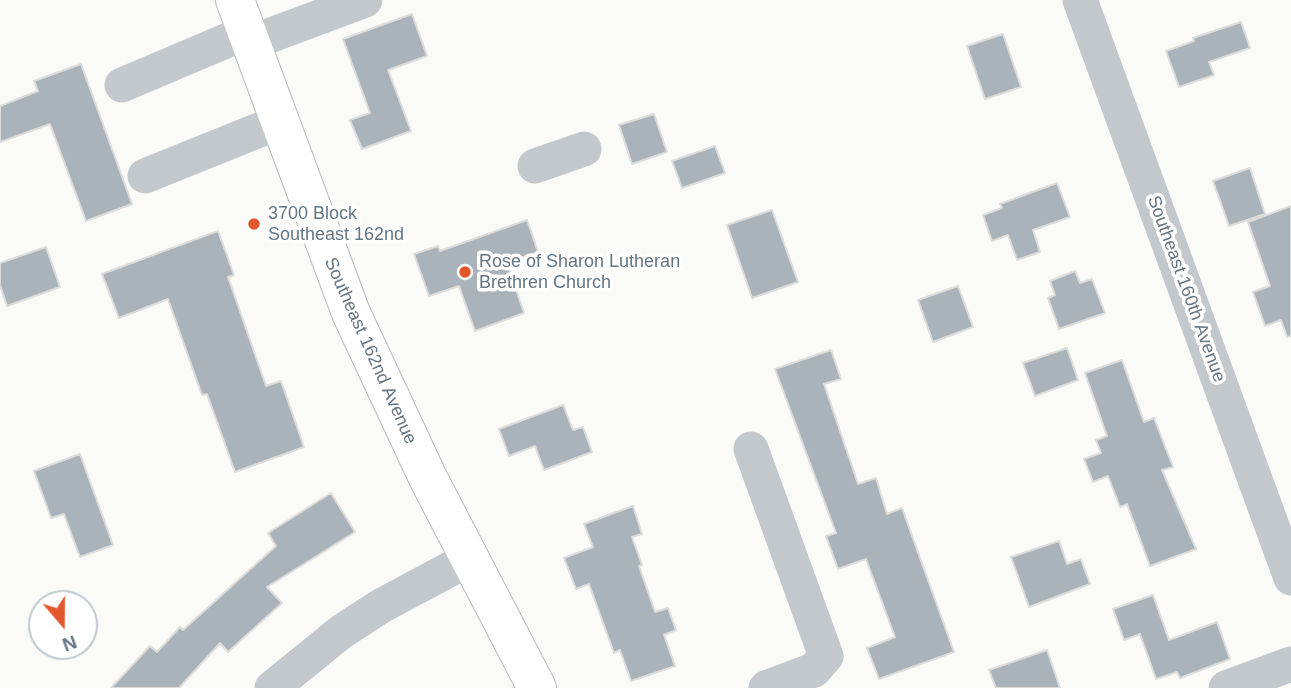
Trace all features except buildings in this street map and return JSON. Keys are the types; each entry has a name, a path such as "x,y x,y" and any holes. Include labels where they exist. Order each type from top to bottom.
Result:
{"main road":[{"name":"Southeast 162nd Avenue","path":"244,25 351,313 396,413 537,688"}],"street":[{"path":"122,85 244,25 365,0"},
{"name":"Southeast 160th Avenue","path":"1080,0 1291,578"},
{"path":"145,176 279,122"},
{"path":"535,166 584,149"},
{"path":"751,449 826,656 814,670 766,688"},
{"path":"272,688 293,668 351,625 469,559"},
{"path":"1226,688 1291,664"}],"place":[{"name":"3700 Block Southeast 162nd","path":"254,224"},
{"name":"Rose of Sharon Lutheran Brethren Church","path":"465,272"}]}
